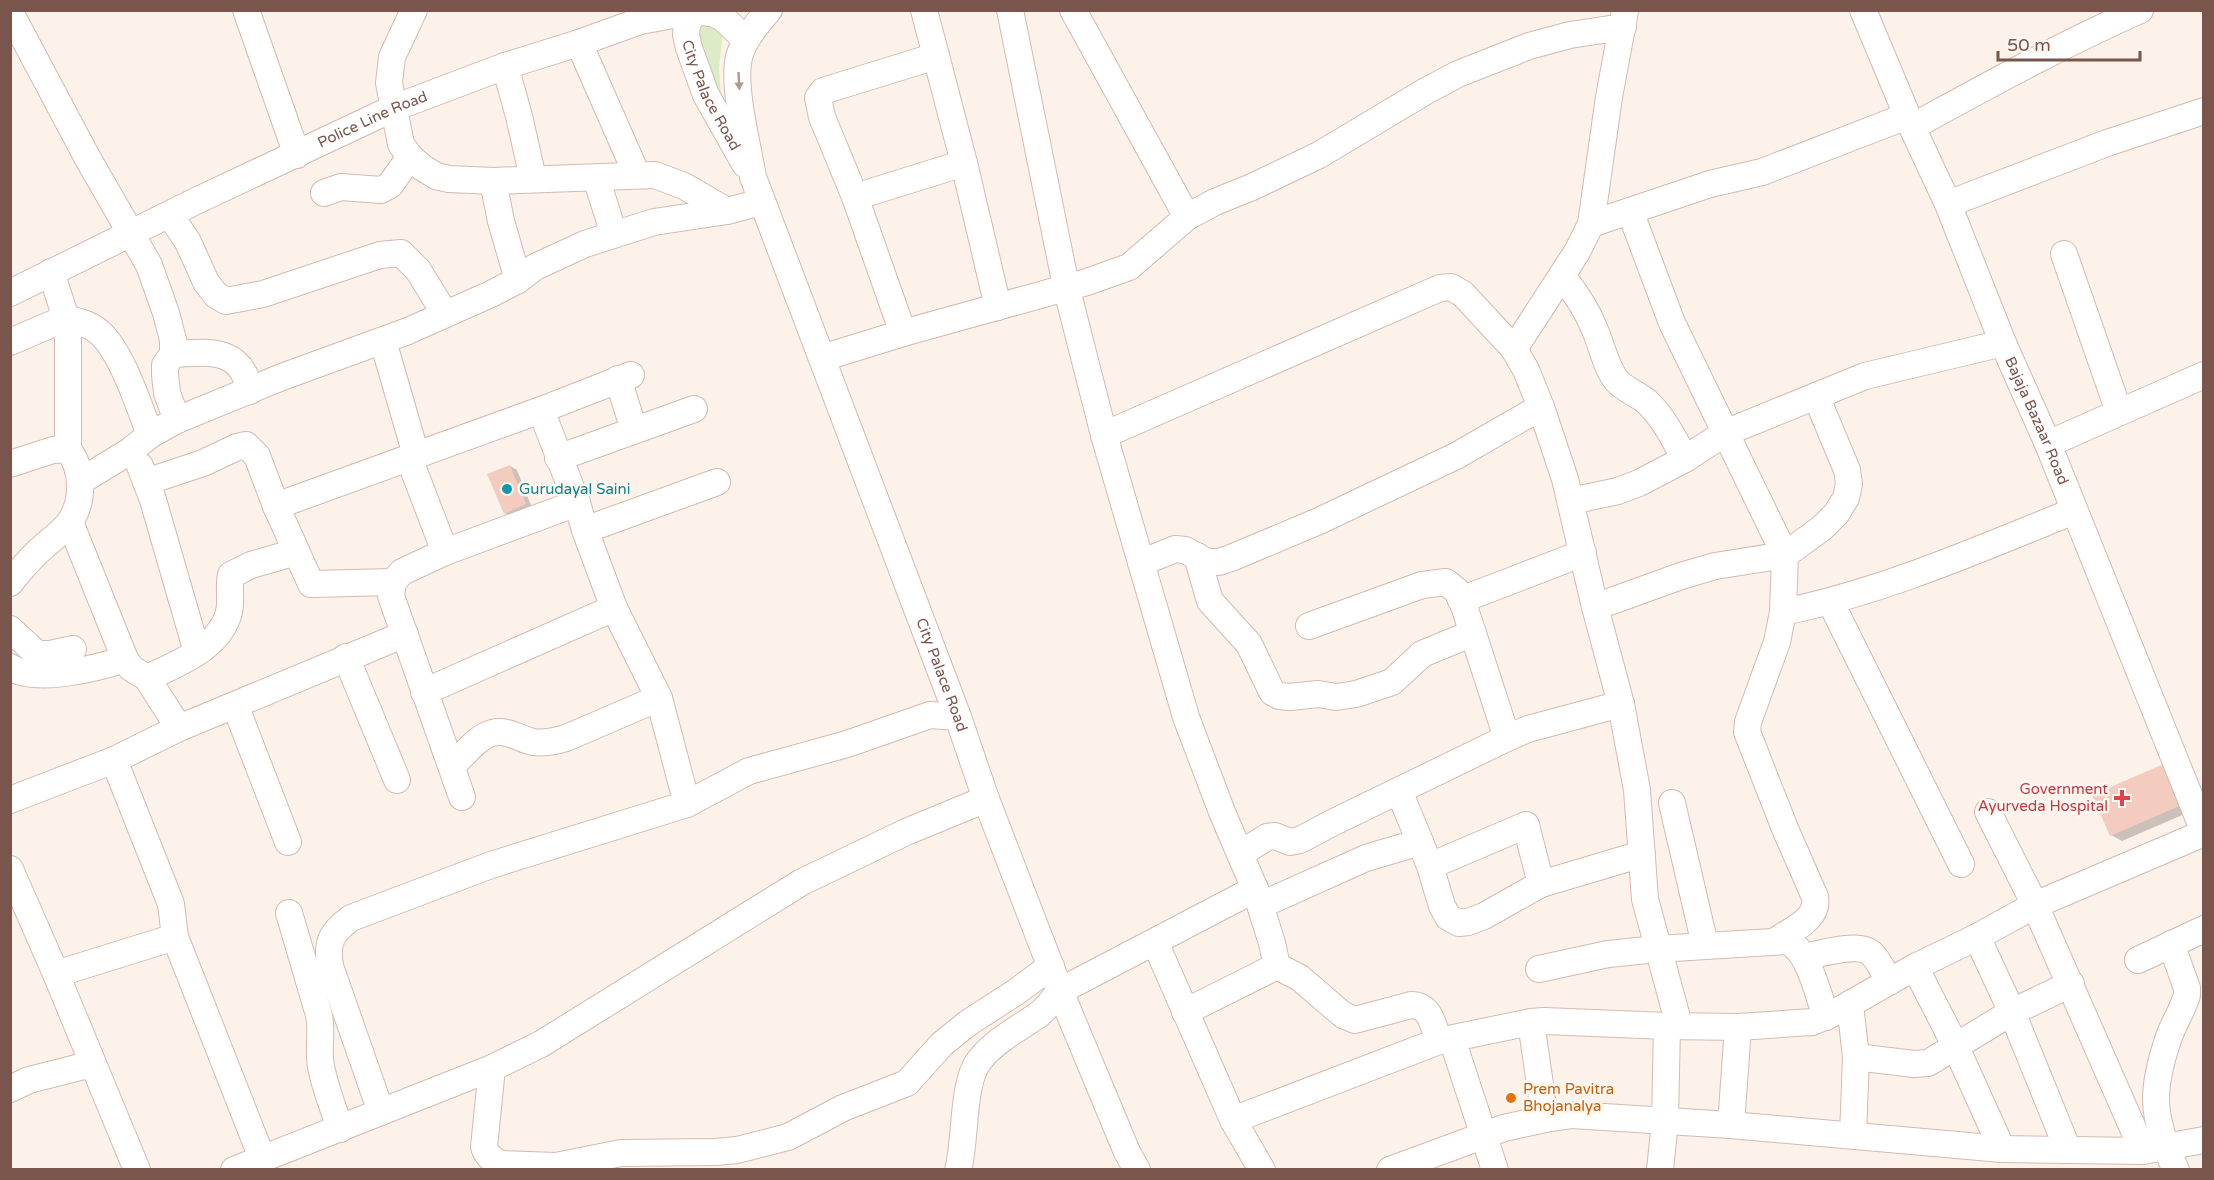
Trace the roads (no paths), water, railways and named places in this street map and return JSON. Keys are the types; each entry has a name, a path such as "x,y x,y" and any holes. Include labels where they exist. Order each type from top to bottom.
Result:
{"street":[{"path":"246,10 256,45 297,155"},
{"path":"414,10 392,57 389,83 401,144 410,157 423,168 436,176 493,181 655,175 669,179 727,212"},
{"name":"Police Line Road","path":"10,293 394,108 505,66 579,43 637,16 696,10 716,14 746,40"},
{"name":"City Palace Road","path":"696,10 687,24 686,35 689,48 706,95 753,177"},
{"name":"City Palace Road","path":"769,10 746,40 739,58 740,104 753,177 958,717 986,800 1060,992 1131,1164"},
{"path":"924,10 964,163 998,307"},
{"path":"1010,10 1066,286 1104,435 1186,717 1258,897 1277,966 1300,978 1343,1015 1355,1020 1411,1005 1419,1005 1428,1011 1445,1040 1495,1170"},
{"path":"1073,10 1187,217"},
{"name":"Bajaja Bazaar Road","path":"1863,10 1910,122 1948,204 2003,343 2048,444 2204,832"},
{"path":"1591,224 1710,183 1762,172 1910,122 2081,36 2140,10"},
{"path":"10,12 87,157 149,265 173,340 173,354 165,364 165,375 167,393 177,420"},
{"path":"822,358 1066,286 1087,282 1129,267 1187,217 1319,155 1458,74 1529,46 1627,16"},
{"path":"1514,349 1587,237 1591,224 1615,64 1627,16"},
{"path":"579,43 636,176"},
{"path":"903,333 855,197 822,117 818,98 823,91 936,56"},
{"path":"505,66 533,178"},
{"path":"1948,204 2107,143 2203,112"},
{"path":"324,193 341,187 381,190 390,185 410,157"},
{"path":"855,197 964,163"},
{"path":"596,178 614,234"},
{"path":"493,181 501,221 518,280"},
{"path":"81,481 130,451 150,435 177,420 282,377 383,341 518,280 535,267 585,244 654,222 727,212 761,202"},
{"path":"1630,211 1672,323 1785,555 1783,612 1772,658 1752,709 1747,732 1781,820 1815,897 1816,906 1813,915 1777,940"},
{"path":"170,215 188,242 206,282 216,295 226,301 263,294 380,255 401,253 418,270 445,314"},
{"path":"2064,254 2119,411"},
{"path":"10,583 40,549 70,522 81,481 76,459 68,449 69,351 66,318 51,272"},
{"path":"1562,276 1581,300 1611,373 1624,388 1646,400 1666,424 1685,459"},
{"path":"1104,435 1440,288 1451,287 1463,294 1514,349 1526,370 1541,407 1571,501 1595,607 1621,704 1637,790 1646,898 1673,1026 1660,1170"},
{"path":"10,342 66,318 88,325 110,343 122,363 150,435"},
{"path":"383,341 412,457 445,552"},
{"path":"1571,501 1618,491 1639,483 1685,459 1725,433 1865,376 2003,343"},
{"path":"173,354 203,352 234,360 246,374 250,391"},
{"path":"2048,444 2204,375"},
{"path":"276,506 541,410 624,377 634,430"},
{"path":"1595,607 1715,566 1785,555 1822,528 1836,514 1846,498 1849,484 1847,470 1816,396"},
{"path":"1141,563 1175,549 1185,550 1207,562 1219,562 1279,539 1456,456 1541,407"},
{"path":"558,458 694,409"},
{"path":"541,410 577,502 614,608 659,698 687,804"},
{"path":"146,482 203,463 246,445 257,456 276,506 311,584 393,582"},
{"path":"10,464 53,450 68,449"},
{"path":"130,451 142,470 197,652"},
{"path":"585,530 717,482"},
{"path":"462,797 391,597 393,582 402,572 445,552 577,502"},
{"path":"1783,612 1831,603 1984,548 2074,511"},
{"path":"70,522 125,659 131,668 147,678 179,728"},
{"path":"147,678 197,652 219,633 230,609 231,575 251,565 296,552"},
{"path":"1461,600 1583,554"},
{"path":"1197,556 1210,601 1249,644 1272,692 1279,696 1318,694 1336,697 1356,694 1392,682 1422,654 1473,633"},
{"path":"1309,626 1405,591 1433,583 1446,582 1457,591 1461,600 1507,738"},
{"path":"1831,603 1961,864"},
{"path":"424,692 614,608"},
{"path":"10,629 37,654 73,649"},
{"path":"10,800 114,760 179,728 405,634"},
{"path":"346,657 396,780"},
{"path":"10,667 26,672 56,674 100,668 125,659"},
{"path":"452,766 477,742 492,733 510,733 533,742 552,742 659,698"},
{"path":"1240,854 1267,837 1275,836 1290,842 1300,840 1528,729 1621,704"},
{"path":"235,705 288,842"},
{"path":"381,1112 330,966 328,953 331,939 338,928 351,918 469,872 687,804 749,771 847,744 930,715 958,717"},
{"path":"114,760 171,904 175,937 262,1158"},
{"path":"1400,791 1430,866 1442,906 1448,917 1459,923 1484,916 1541,884 1642,854"},
{"path":"234,1170 492,1068 550,1038 802,882 906,832 986,800"},
{"path":"1672,803 1705,945"},
{"path":"1988,812 2035,905 2146,1158"},
{"path":"1430,866 1526,825 1541,884"},
{"path":"1233,1120 1445,1040 1531,1022 1738,1027 1812,1022 1826,1017 2035,905 2204,832"},
{"path":"958,1170 963,1153 969,1086 979,1060 1008,1035 1040,1014 1060,992 1155,942 1258,897 1366,858 1420,842"},
{"path":"10,869 57,974 137,1170"},
{"path":"289,913 319,1015 322,1031 320,1056 322,1071 340,1129"},
{"path":"2138,960 2204,929"},
{"path":"57,974 175,937"},
{"path":"1977,937 2012,1012 2068,1150"},
{"path":"1539,969 1608,954 1777,940 1794,944 1804,957 1826,1017"},
{"path":"1155,942 1233,1120 1262,1170"},
{"path":"2146,1158 2155,1110 2159,1070 2168,1040 2187,995 2187,988 2171,944"},
{"path":"1804,957 1855,948 1864,949 1873,955 1889,982"},
{"path":"492,1068 481,1162 556,1166 621,1153 737,1150 788,1137 843,1108 907,1083 942,1044 968,1023 1016,992 1050,966"},
{"path":"1185,1012 1277,966"},
{"path":"1916,967 1955,1045 2002,1149"},
{"path":"1856,1057 1914,1064 1928,1062 2012,1012 2071,984"},
{"path":"1850,1004 1856,1057 1853,1135"},
{"path":"1531,1022 1545,1119"},
{"path":"1731,1125 1738,1027"},
{"path":"10,1089 29,1080 92,1064"},
{"path":"1390,1170 1483,1135 1545,1119 1572,1116 1731,1125 2002,1149 2068,1150 2146,1158 2204,1140"},
{"path":"1976,1146 1987,1170"}],"place":[{"name":"Gurudayal Saini","path":"507,489"},
{"name":"Government Ayurveda Hospital","path":"2122,798"},
{"name":"Prem Pavitra Bhojanalya","path":"1511,1098"}]}
